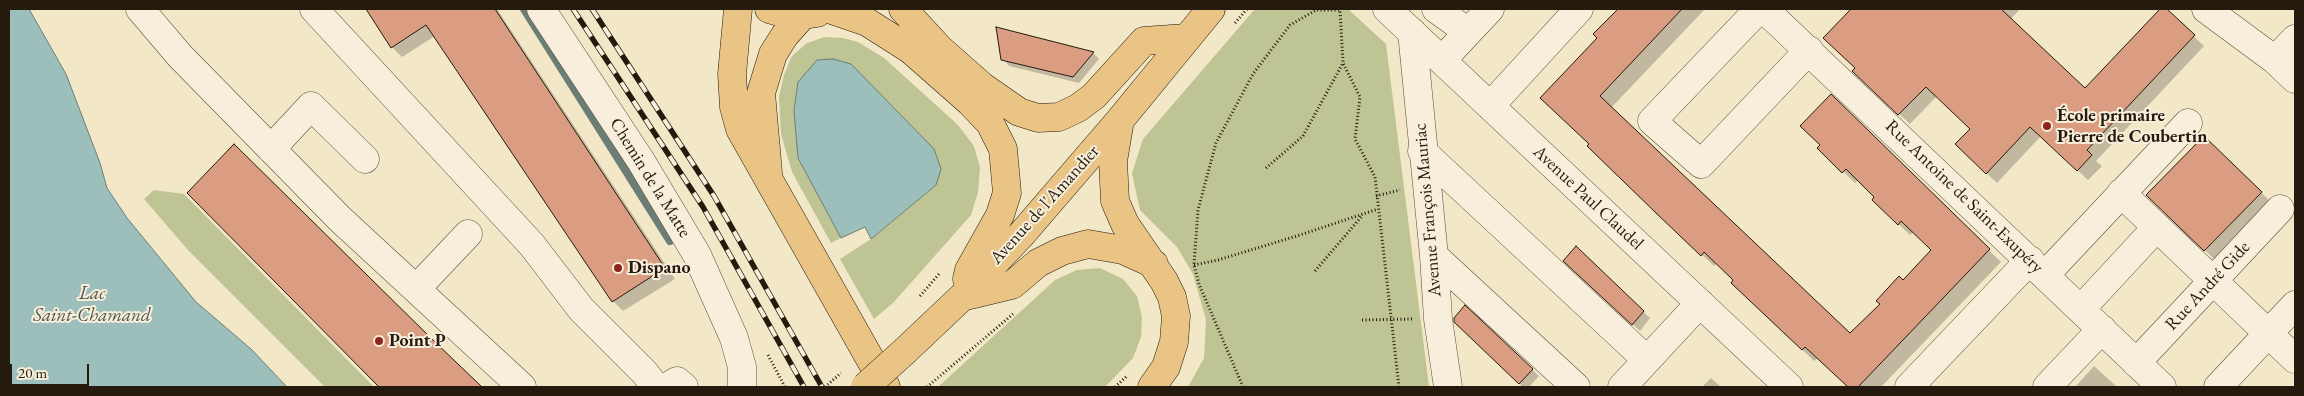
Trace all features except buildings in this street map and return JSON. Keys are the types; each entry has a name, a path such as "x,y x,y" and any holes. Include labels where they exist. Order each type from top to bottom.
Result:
{"main road":[{"path":"738,9 732,74 734,107 740,130 886,387"},
{"path":"769,9 783,13 803,15 830,9 867,22 911,50 970,102 990,123 1003,149 1007,193 1000,215 969,270 962,297 1012,284 1038,263 1062,251 1088,244 1123,250 1154,264"},
{"path":"903,9 940,49 983,87 1019,112 1038,118 1060,117 1078,108 1094,96 1144,42 1186,38"},
{"name":"Avenue de l'Amandier","path":"864,387 962,297 1021,234 1120,120 1211,9"},
{"path":"769,182 761,93 773,54 785,35 803,15"},
{"path":"1120,120 1113,161 1115,201 1126,224 1154,264 1172,297 1176,316 1174,342 1166,367 1141,380"}],"street":[{"path":"140,9 180,56 340,219 522,387"},
{"path":"314,9 532,245 581,309 644,372 656,387"},
{"name":"Chemin de la Matte","path":"541,9 641,162 697,255 734,338 742,367 742,387"},
{"name":"Avenue Paul Claudel","path":"1387,9 1790,387"},
{"path":"1436,9 1468,32"},
{"path":"1442,60 1490,9"},
{"path":"1490,106 1579,9"},
{"path":"1759,9 1652,121 1701,164 1808,50"},
{"name":"Rue Antoine de Saint-Exupéry","path":"1764,9 2038,267 2162,387"},
{"path":"2206,9 2275,60 2295,79"},
{"path":"2234,9 2275,60"},
{"name":"Avenue François Mauriac","path":"1412,32 1422,151 1434,256 1438,319 1448,387"},
{"path":"2275,60 2295,40"},
{"path":"271,149 311,106 364,160"},
{"path":"1909,387 2038,267 2122,193 2188,123"},
{"path":"1422,151 1648,360"},
{"path":"2122,193 2295,359"},
{"name":"Rue André Gide","path":"2136,362 2280,209"},
{"path":"2081,309 2157,227"},
{"path":"416,289 468,234"},
{"path":"1434,256 1576,387"},
{"path":"1622,387 1700,303"},
{"path":"2218,387 2295,305"},
{"path":"2047,387 2102,329"},
{"path":"667,387 677,380 684,387"}],"path":[{"path":"1243,387 1199,284 1194,265 1198,210 1216,143 1253,74 1290,25 1316,10 1341,10 1343,63 1360,97 1355,139 1375,177 1399,387"},
{"path":"1266,168 1303,136 1343,63"},
{"path":"1194,265 1227,257 1363,216 1378,209"},
{"path":"1315,272 1363,216"},
{"path":"929,386 1018,309"},
{"path":"1362,320 1438,319"},
{"path":"1115,387 1141,380"}],"green space":[{"path":"1255,9 1348,9 1386,44 1429,387 1188,387 1204,358 1206,320 1193,274 1177,247 1140,210 1132,173 1143,139"},
{"path":"825,37 843,38 858,42 884,58 958,125 974,146 980,168 978,192 971,215 893,303 874,319 840,259 871,239 936,185 798,82 794,110 798,158 841,238 831,243 792,172 781,134 779,97 784,75 792,56 807,43"},
{"path":"154,190 184,194 374,387 325,387 188,250 144,199"},
{"path":"1100,268 1123,279 1137,296 1142,317 1141,337 1133,358 1105,387 938,387 1055,280 1077,270"}],"water":[{"name":"Lac Saint-Chamand","path":"9,9 29,9 66,74 100,163 107,188 127,218 196,302 251,349 287,387 9,387"},
{"path":"833,59 851,64 934,149 941,169 936,185 871,239 865,227 841,238 798,158 794,110 798,82 817,60"}],"waterway":[{"path":"524,9 670,241"}],"railway":[{"path":"573,9 703,207 804,387"},
{"path":"592,9 714,196 822,387"}],"place":[{"name":"École primaire Pierre de Coubertin","path":"2047,126"},
{"name":"Dispano","path":"618,268"},
{"name":"Point P","path":"379,341"}]}
